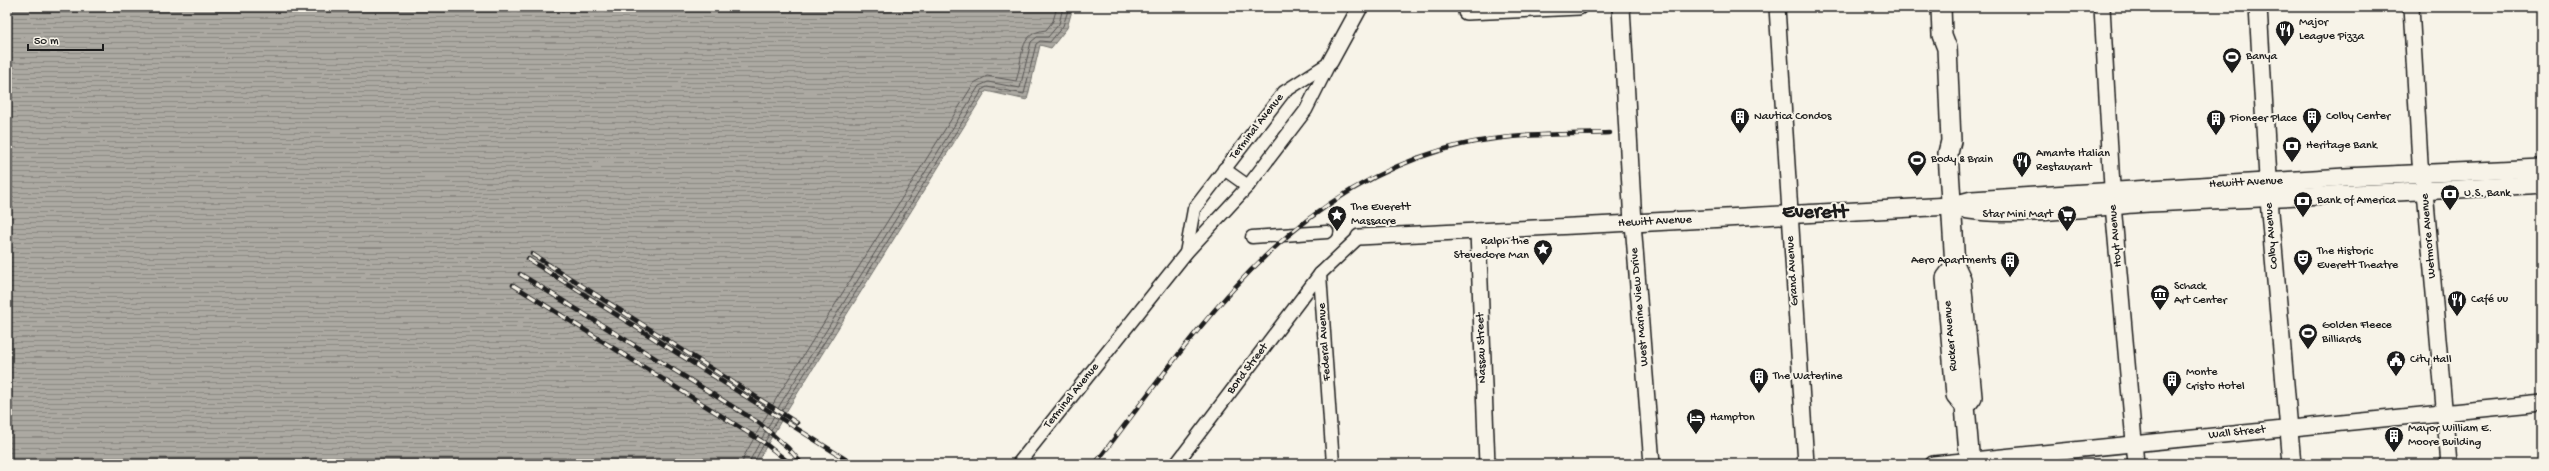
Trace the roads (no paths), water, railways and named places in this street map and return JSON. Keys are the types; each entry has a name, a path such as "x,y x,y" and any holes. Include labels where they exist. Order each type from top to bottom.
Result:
{"main road":[{"name":"West Marine View Drive","path":"1621,7 1633,223"},
{"name":"Rucker Avenue","path":"1941,7 1942,35 1936,48 1937,70 1941,142 1948,153 1950,206 1955,266 1946,278 1956,395 1965,406 1970,462"},
{"name":"Colby Avenue","path":"2258,7 2268,189 2292,464"},
{"name":"Hewitt Avenue","path":"2423,182 2542,168"},
{"name":"Hewitt Avenue","path":"1633,223 1950,206 1972,200 2112,198 2423,182 2542,184"}],"street":[{"path":"1330,62 1360,7"},
{"path":"1466,12 1579,7"},
{"name":"Grand Avenue","path":"1777,7 1806,464"},
{"name":"Hoyt Avenue","path":"2102,7 2112,198 2136,464"},
{"name":"Wetmore Avenue","path":"2411,7 2423,182 2449,464"},
{"name":"Terminal Avenue","path":"1186,253 1194,209 1224,169 1284,92 1330,62"},
{"name":"Terminal Avenue","path":"1018,464 1186,253 1248,186 1306,110 1330,62"},
{"path":"1224,169 1248,186"},
{"name":"Hewitt Avenue","path":"1359,237 1633,223"},
{"name":"West Marine View Drive","path":"1633,223 1652,464"},
{"name":"Nassau Street","path":"1478,231 1487,464"},
{"path":"1252,237 1327,232"},
{"path":"1320,274 1359,237"},
{"name":"Bond Street","path":"1176,464 1320,274"},
{"name":"Federal Avenue","path":"1320,274 1333,464"},
{"name":"Wall Street","path":"1933,464 1970,462 2542,403"}],"water":[{"path":"7,7 1073,7 1067,28 1051,48 1040,45 1027,100 986,91 789,407 756,464 7,464"}],"railway":[{"path":"1095,464 1206,320 1245,276 1288,236 1334,201 1386,171 1445,149 1465,144 1506,137 1610,133"},
{"path":"532,254 797,423"},
{"path":"528,259 853,464"},
{"path":"520,274 759,423 788,448 802,464"},
{"path":"513,285 763,442 791,464"}],"place":[{"name":"Major League Pizza","path":"2285,47"},
{"name":"Banya","path":"2232,74"},
{"name":"Nautica Condos","path":"1740,134"},
{"name":"Colby Center","path":"2312,134"},
{"name":"Pioneer Place","path":"2216,136"},
{"name":"Heritage Bank","path":"2292,163"},
{"name":"Body & Brain","path":"1917,177"},
{"name":"Amante Italian Restaurant","path":"2022,178"},
{"name":"U.S. Bank","path":"2450,211"},
{"name":"Bank of America","path":"2303,218"},
{"name":"The Everett Massacre","path":"1337,232"},
{"name":"Star Mini Mart","path":"2067,232"},
{"name":"Ralph the Stevedore Man","path":"1543,266"},
{"name":"The Historic Everett Theatre","path":"2303,276"},
{"name":"Aero Apartments","path":"2010,278"},
{"name":"Schack Art Center","path":"2160,311"},
{"name":"Café uu","path":"2457,317"},
{"name":"Golden Fleece Billiards","path":"2308,350"},
{"name":"City Hall","path":"2396,377"},
{"name":"The Waterline","path":"1759,394"},
{"name":"Monte Cristo Hotel","path":"2172,397"},
{"name":"Hampton","path":"1696,435"},
{"name":"Mayor William E. Moore Building","path":"2394,453"}],"district":[{"name":"Everett","path":"1815,213"}]}
